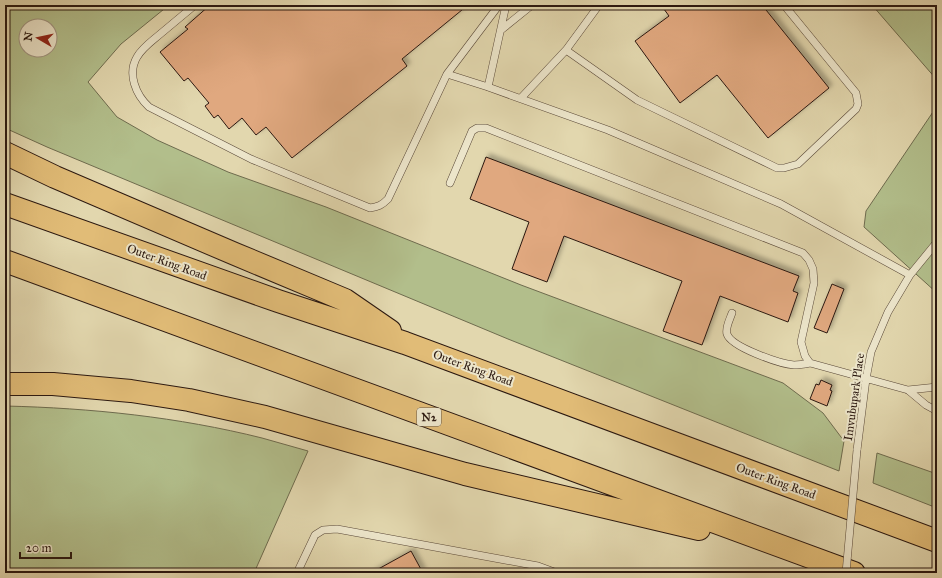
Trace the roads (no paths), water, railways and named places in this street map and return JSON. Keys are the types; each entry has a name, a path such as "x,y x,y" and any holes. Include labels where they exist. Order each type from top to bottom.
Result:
{"highway":[{"path":"5,153 55,177 345,300 405,343"},
{"name":"Outer Ring Road","path":"5,204 278,301 405,343 937,541"},
{"name":"N2","path":"5,261 854,573"},
{"path":"8,380 131,391 175,398 265,417 465,474 792,551"}],"lane":[{"path":"195,5 146,46 136,59 133,76 134,84 142,100 149,107 251,159 370,208 382,205 388,199 447,74 499,5"},
{"path":"488,86 506,5"},
{"path":"501,30 532,5"},
{"path":"521,98 566,50 599,5"},
{"path":"566,50 637,100 777,168 784,168 798,164 856,109 858,104 856,93 784,5"},
{"path":"447,74 488,86 608,130 781,204 910,275"},
{"path":"450,183 472,131 476,128 486,128 803,253 809,260 813,269 814,283 801,342 804,356 810,363"},
{"name":"Imvubupark Place","path":"846,573 866,379 871,352 888,312 910,275 937,242"},
{"path":"732,313 726,333 730,340 738,346 770,359 794,365 810,363 908,390 937,387"},
{"path":"908,390 926,405 937,411"},
{"path":"296,573 315,535 323,530 337,529 538,566 557,573"}]}
